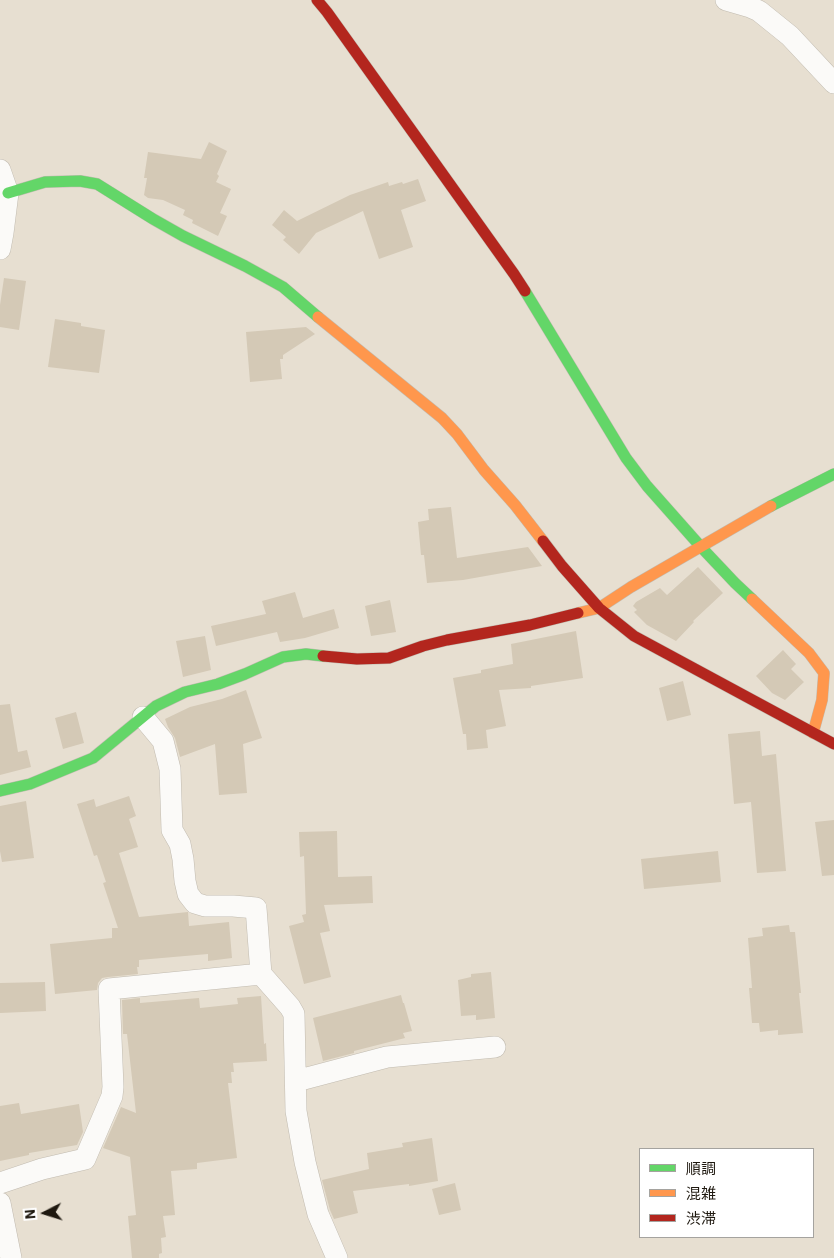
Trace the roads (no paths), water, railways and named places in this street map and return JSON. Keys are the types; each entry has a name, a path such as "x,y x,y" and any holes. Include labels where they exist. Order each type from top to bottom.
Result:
{"street":[{"path":"317,0 514,274 626,458 647,486 735,583 829,672 813,733"},
{"path":"726,0 759,11 790,36 834,83"},
{"path":"0,170 8,194 0,249"},
{"path":"8,194 45,182 80,181 97,184 183,236 283,287 442,418 515,505 562,566 599,608 634,636 834,744"},
{"path":"0,791 30,784 93,758 156,706 167,700 185,692 218,684 283,658 306,654 357,659 389,658 447,640 599,608 631,587 776,503 834,474"},
{"path":"143,717 163,741 170,769 172,830 180,844 184,881 188,894 195,903 205,906 256,908 261,974 294,1014 296,1111 305,1162 318,1214 337,1258"},
{"path":"0,1183 42,1169 85,1159 112,1096 109,989 261,974"},
{"path":"296,1081 387,1057 495,1047"},
{"path":"0,1203 11,1258"}]}
